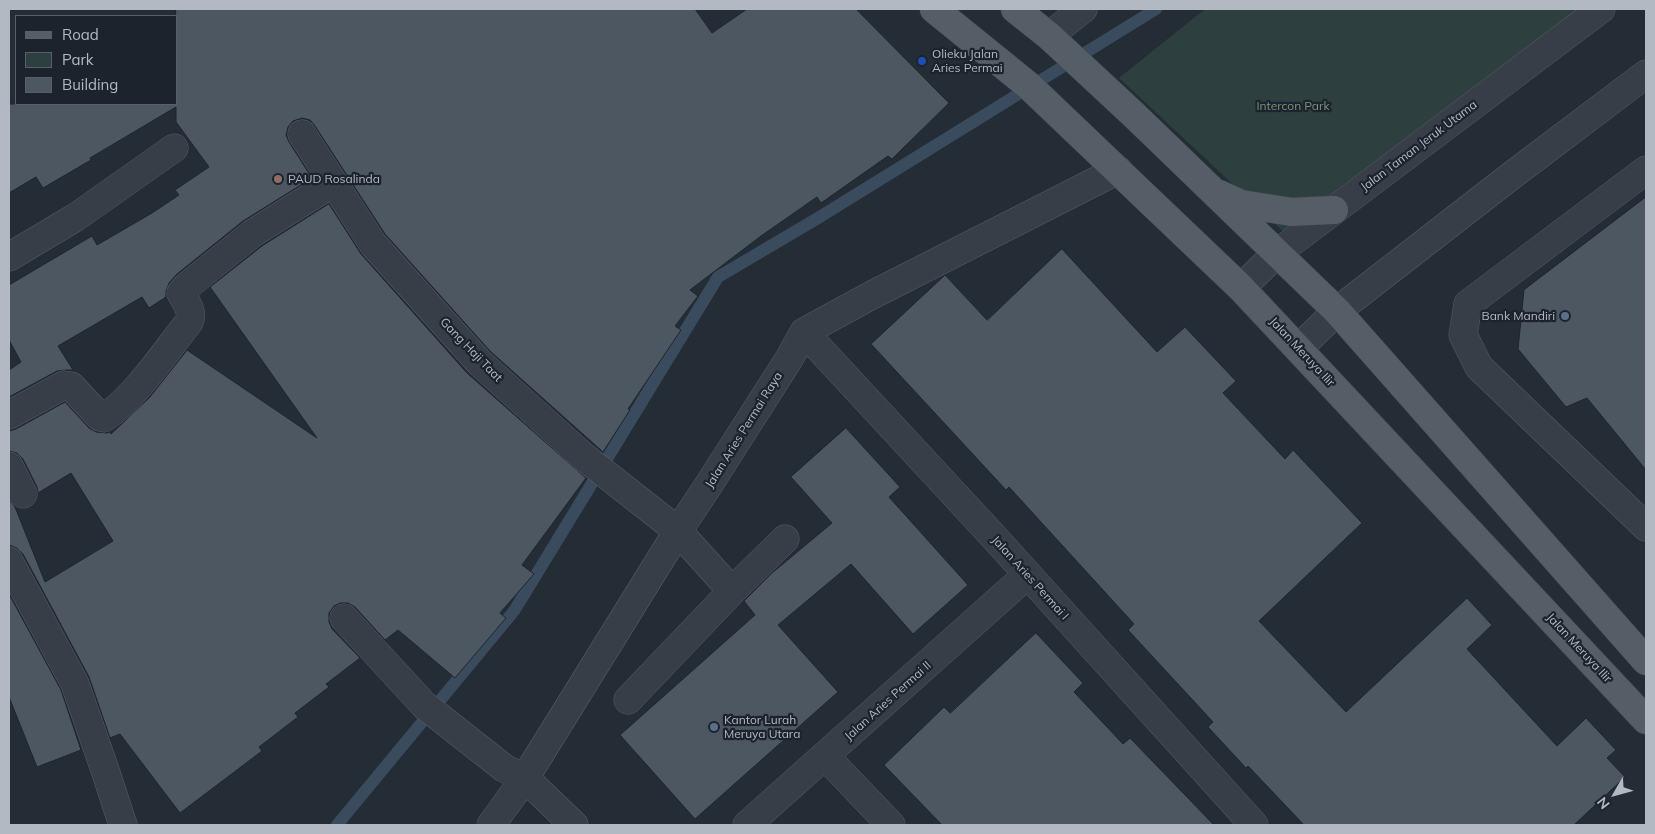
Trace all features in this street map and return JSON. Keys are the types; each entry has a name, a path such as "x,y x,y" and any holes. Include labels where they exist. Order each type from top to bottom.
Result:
{"main road":[{"name":"Jalan Meruya Ilir","path":"934,9 1029,86 1241,288 1646,720"},
{"path":"1015,9 1049,36 1134,115 1337,311 1644,654"},
{"path":"1210,190 1241,204 1292,212 1334,210"}],"street":[{"path":"1049,36 1083,9"},
{"name":"Jalan Taman Jeruk Utama","path":"1241,288 1276,254 1601,9"},
{"path":"1298,348 1337,311 1646,74"},
{"name":"Gang Haji Taat","path":"302,134 373,244 479,362 584,457 678,531 732,592"},
{"path":"9,257 76,217 174,148"},
{"name":"Jalan Aries Permai Raya","path":"491,825 515,773 706,489 804,332 872,295 1118,170"},
{"path":"1646,170 1468,304 1463,335 1479,367 1646,527"},
{"path":"9,414 64,385 71,386 100,417 104,418 126,401 192,316 181,293 187,286 253,233 333,183"},
{"name":"Jalan Aries Permai I","path":"804,332 1254,825"},
{"path":"9,466 23,494"},
{"path":"628,700 785,538"},
{"path":"9,561 75,684 123,825"},
{"name":"Jalan Aries Permai II","path":"747,825 826,757 1027,575"},
{"path":"344,618 424,705 538,788 574,825"},
{"path":"826,757 890,825"}],"green space":[{"name":"Intercon Park","path":"1205,9 1581,9 1287,235 1119,78"}],"building":[{"path":"176,9 695,9 712,33 747,9 856,9 949,103 892,159 888,156 821,203 817,197 761,236 690,290 698,296 675,326 681,330 628,409 630,410 603,452 490,351 385,234 315,126 310,120 302,118 293,121 288,127 286,135 312,178 243,221 177,274 169,283 166,297 149,308 142,297 58,346 73,370 57,371 9,397 9,370 21,362 9,340 9,285 92,236 97,245 152,213 179,195 175,190 209,167 176,122 176,107 43,188 36,177 9,193 9,104 178,105 178,15 176,15"},
{"path":"1646,197 1646,470 1587,398 1566,407 1518,349 1524,290"},
{"path":"329,204 361,254 467,373 586,478 522,565 534,574 500,613 506,618 455,678 398,630 385,640 355,607 348,603 340,603 334,606 329,613 329,622 332,629 360,658 326,684 329,687 295,713 298,717 259,747 262,751 180,813 120,734 110,738 89,677 23,554 17,548 9,545 9,500 15,507 45,582 113,541 71,473 38,493 37,487 23,459 17,453 9,451 9,431 65,402 89,428 96,432 110,432 111,434 150,397 187,350 317,438 210,287 262,246"},
{"path":"1062,249 1157,352 1185,327 1236,381 1223,393 1285,459 1293,450 1362,523 1259,621 1346,712 1467,598 1492,625 1467,649 1557,746 1586,718 1616,750 1607,758 1625,777 1574,825 1304,825 1248,766 1246,768 1208,727 1213,722 1128,630 1134,624 1009,487 1006,490 871,344 945,275 987,320"},
{"path":"846,428 900,487 889,497 968,585 913,634 851,564 778,625 838,692 695,819 620,735 755,615 744,601 772,573 832,523 791,477"},
{"path":"9,594 61,690 81,750 37,767 9,697"},
{"path":"1036,633 1083,683 1074,692 1123,744 1130,738 1214,825 942,825 884,765 944,707 950,713"}],"waterway":[{"path":"337,825 514,611 718,277 818,218 1156,9"}],"place":[{"name":"Olieku Jalan Aries Permai","path":"922,61"},
{"name":"PAUD Rosalinda","path":"278,179"},
{"name":"Bank Mandiri","path":"1565,316"},
{"name":"Kantor Lurah Meruya Utara","path":"714,727"}]}
